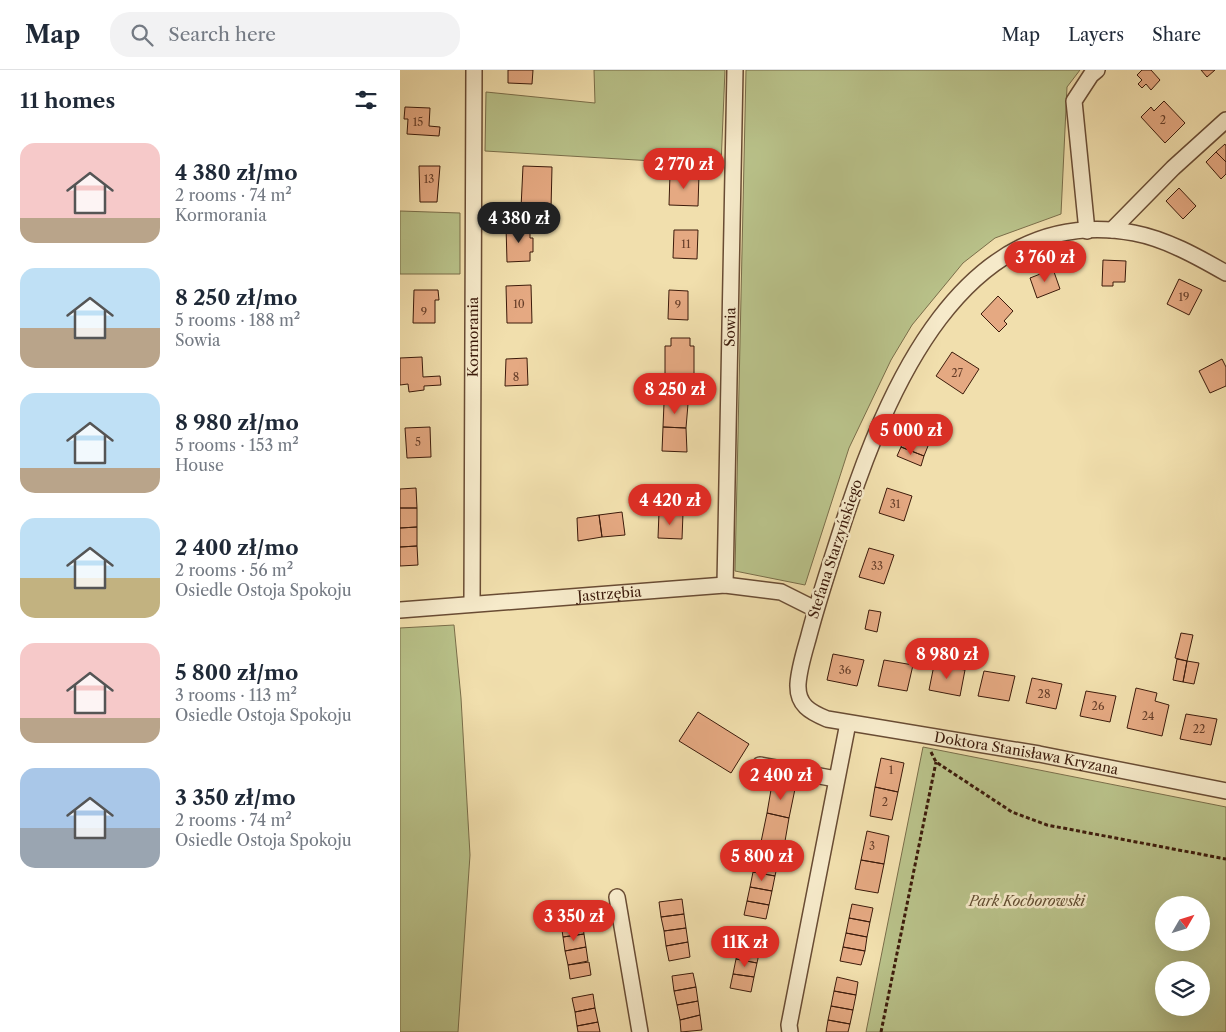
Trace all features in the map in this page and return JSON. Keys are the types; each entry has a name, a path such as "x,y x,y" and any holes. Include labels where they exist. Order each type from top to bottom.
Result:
{"street":[{"name":"Kormorania","path":"472,603 474,70"},
{"name":"Sowia","path":"724,585 735,70"},
{"path":"1086,231 1074,101 1091,75 1097,70"},
{"path":"1112,230 1173,168 1226,120"},
{"name":"Stefana Starzyńskiego","path":"828,719 809,711 800,700 798,685 815,608 862,466 877,428 906,369 943,314 966,287 998,260 1036,241 1086,231 1112,230 1149,237 1226,273"},
{"name":"Jastrzębia","path":"400,610 724,585 781,592 815,608"},
{"name":"Doktora Stanisława Kryzana","path":"828,719 1039,754 1226,791"},
{"path":"790,1032 789,1025 848,722"},
{"path":"760,764 836,779"},
{"path":"617,897 640,1032"}],"path":[{"path":"932,736 928,747 936,762 1012,812 1047,825 1226,859"},
{"path":"881,1032 936,762"}],"green space":[{"path":"594,70 725,70 721,165 485,151 486,92 595,103"},
{"path":"746,70 1080,70 1067,87 1061,214 995,238 963,263 912,325 891,360 849,448 805,585 735,571"},
{"path":"400,211 460,213 460,274 400,274"},
{"path":"454,625 461,698 470,855 458,1032 400,1032 400,628"},
{"name":"Park Kocborowski","path":"923,747 1226,807 1226,1032 866,1032"}],"building":[{"path":"508,70 533,70 532,84 508,83"},
{"path":"1142,70 1151,70 1160,80 1151,90 1146,84 1142,88 1138,84 1142,80 1137,75"},
{"path":"1201,70 1215,70 1207,77"},
{"path":"1164,101 1185,123 1165,143 1141,117 1151,107 1154,111"},
{"path":"405,107 430,108 429,126 440,127 439,136 407,134 408,119 404,119"},
{"path":"1225,144 1226,146 1226,162 1216,152"},
{"path":"1216,152 1226,162 1226,174 1221,179 1206,162"},
{"path":"419,166 440,166 437,202 420,202"},
{"path":"523,166 552,167 551,209 521,208"},
{"path":"670,173 699,174 698,206 669,205"},
{"path":"1179,188 1196,206 1183,219 1166,201"},
{"path":"506,226 530,226 530,238 533,238 533,252 530,252 530,261 507,262"},
{"path":"674,230 698,230 697,259 673,258"},
{"path":"1103,260 1126,261 1125,282 1113,282 1113,286 1102,286"},
{"path":"1053,269 1060,289 1037,298 1030,278"},
{"path":"1179,279 1202,290 1189,315 1167,304"},
{"path":"531,285 532,323 507,323 506,286"},
{"path":"414,290 438,290 439,300 435,300 435,323 413,323"},
{"path":"669,290 688,291 688,320 668,319"},
{"path":"998,296 1013,311 1004,321 1007,324 999,332 981,314"},
{"path":"671,338 690,338 690,346 694,346 694,377 665,377 665,346 671,346"},
{"path":"952,352 979,369 963,394 936,376"},
{"path":"422,357 423,377 440,376 441,385 424,386 424,390 409,392 408,384 400,385 400,358"},
{"path":"527,358 528,385 505,386 506,359"},
{"path":"1222,359 1226,367 1226,386 1210,393 1199,371"},
{"path":"664,403 688,404 686,428 663,427"},
{"path":"910,422 934,431 924,456 901,447"},
{"path":"430,427 431,457 407,458 405,428"},
{"path":"663,427 686,428 687,452 662,451"},
{"path":"901,447 924,456 921,466 897,456"},
{"path":"660,486 683,486 683,513 659,512"},
{"path":"416,488 417,508 400,508 400,489"},
{"path":"887,488 912,496 904,521 879,513"},
{"path":"400,508 417,508 417,527 400,528"},
{"path":"622,512 625,535 602,537 599,515"},
{"path":"659,512 683,513 682,539 658,538"},
{"path":"599,515 602,537 578,541 577,518"},
{"path":"417,527 417,546 400,547 400,528"},
{"path":"417,546 418,565 400,566 400,547"},
{"path":"869,548 894,555 884,584 859,577"},
{"path":"869,610 881,612 877,632 865,629"},
{"path":"1181,633 1193,635 1187,661 1175,658"},
{"path":"833,654 864,660 857,686 827,680"},
{"path":"1177,659 1187,661 1183,682 1173,680"},
{"path":"884,660 913,665 907,691 878,686"},
{"path":"1187,661 1199,663 1194,684 1183,682"},
{"path":"934,665 965,670 960,696 929,690"},
{"path":"984,671 1015,676 1009,701 978,696"},
{"path":"1032,678 1062,684 1056,709 1026,703"},
{"path":"1136,688 1157,693 1155,701 1169,705 1162,736 1127,728"},
{"path":"1086,691 1116,696 1110,722 1080,716"},
{"path":"698,712 749,744 731,773 679,741"},
{"path":"1186,714 1217,719 1211,745 1180,739"},
{"path":"881,758 904,763 898,792 875,787"},
{"path":"772,784 795,789 789,818 767,813"},
{"path":"875,787 898,792 892,820 870,816"},
{"path":"767,813 789,818 784,847 761,842"},
{"path":"867,831 889,836 884,864 861,860"},
{"path":"756,858 778,862 775,876 753,872"},
{"path":"861,860 884,864 878,893 855,889"},
{"path":"753,872 775,876 772,891 750,887"},
{"path":"750,887 772,891 769,905 747,901"},
{"path":"682,899 684,914 661,917 659,902"},
{"path":"747,901 769,905 766,919 744,915"},
{"path":"852,904 873,908 870,922 849,918"},
{"path":"684,914 686,928 664,931 661,917"},
{"path":"849,918 870,922 867,937 846,933"},
{"path":"582,920 584,934 563,937 561,923"},
{"path":"686,928 688,942 666,946 664,931"},
{"path":"741,930 763,935 760,949 739,944"},
{"path":"846,933 867,937 865,951 843,947"},
{"path":"584,934 586,947 565,951 563,937"},
{"path":"688,942 690,957 669,961 666,946"},
{"path":"739,944 760,949 757,963 736,959"},
{"path":"586,947 588,961 568,965 565,951"},
{"path":"843,947 865,951 861,965 840,961"},
{"path":"736,959 757,963 754,977 733,974"},
{"path":"589,962 591,975 570,979 568,965"},
{"path":"693,973 696,987 674,991 672,976"},
{"path":"733,974 754,977 751,992 730,988"},
{"path":"837,977 858,982 856,995 834,991"},
{"path":"696,987 698,1001 677,1005 674,991"},
{"path":"834,991 856,995 853,1010 831,1006"},
{"path":"593,994 595,1008 575,1012 572,998"},
{"path":"698,1001 700,1015 680,1020 677,1005"},
{"path":"831,1006 853,1010 850,1024 828,1020"},
{"path":"595,1008 598,1022 577,1026 575,1012"},
{"path":"700,1015 702,1030 681,1032 680,1020"},
{"path":"828,1020 850,1024 848,1032 826,1032"},
{"path":"598,1022 600,1032 578,1032 577,1026"}]}
